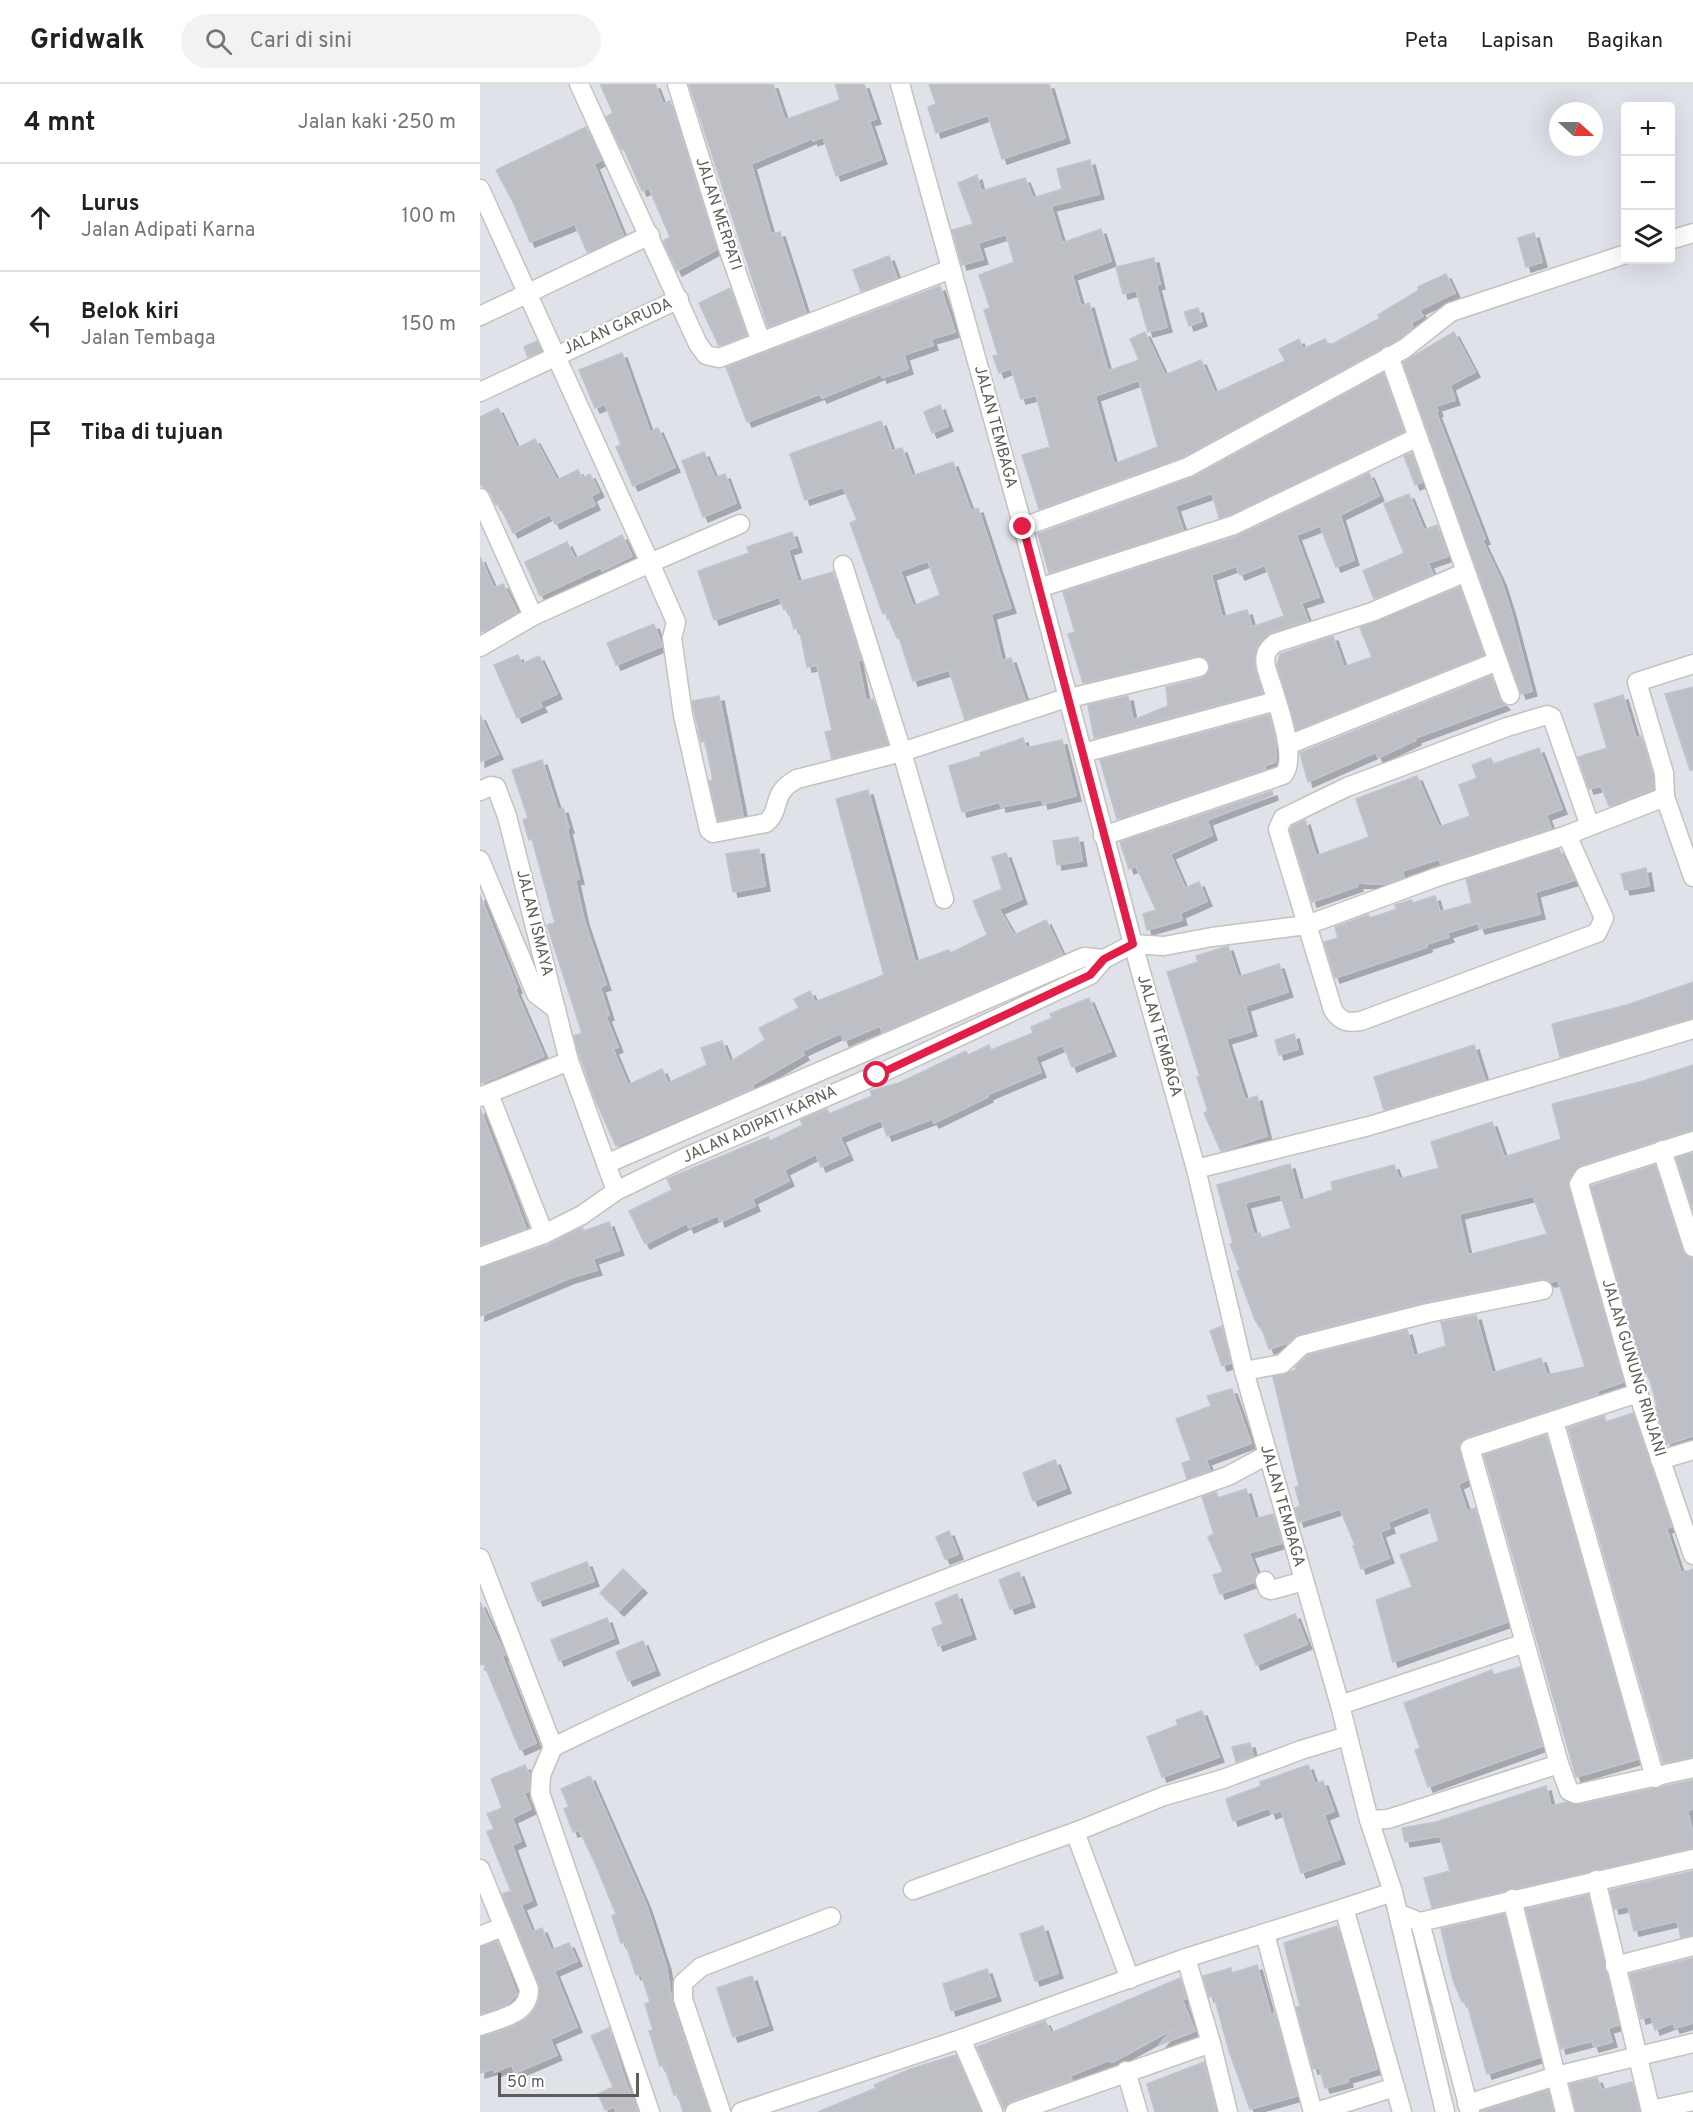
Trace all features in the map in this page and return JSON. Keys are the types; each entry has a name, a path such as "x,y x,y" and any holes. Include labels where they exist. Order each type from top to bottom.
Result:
{"street":[{"path":"579,84 698,344 706,355 719,358 951,269"},
{"name":"JALAN MERPATI","path":"677,84 728,248 761,342"},
{"name":"JALAN TEMBAGA","path":"900,84 1023,527 1039,588 1062,699 1083,753 1103,836 1117,952 1196,1169 1244,1371 1268,1455 1294,1583 1340,1705 1369,1820 1393,1892 1445,2112"},
{"path":"480,189 557,354 676,622 672,638 683,715 709,830 713,833 766,823 772,818 778,795 786,785 797,779 902,752 1062,699 1199,667"},
{"path":"1675,239 1693,233"},
{"path":"480,316 650,235"},
{"path":"1023,527 1188,467 1389,356 1419,338 1434,323 1465,306 1621,256"},
{"name":"JALAN GARUDA","path":"480,392 557,354 679,299"},
{"path":"1389,356 1464,573 1510,695"},
{"path":"1039,588 1234,525 1418,437"},
{"path":"480,498 533,616"},
{"path":"480,647 533,616 740,524"},
{"path":"843,565 902,752 944,898"},
{"path":"1103,836 1283,775 1289,765 1288,746 1264,659 1269,647 1275,643 1372,612 1464,573"},
{"path":"1288,746 1498,662"},
{"path":"1693,664 1637,682 1664,772 1665,797 1693,878"},
{"path":"1083,753 1276,701"},
{"path":"1567,835 1604,918 1597,933 1361,1021 1348,1023 1338,1019 1333,1010 1278,829 1283,818 1347,787 1541,715 1552,717 1590,826"},
{"name":"JALAN ISMAYA","path":"488,789 507,816 569,1060 616,1191"},
{"path":"1117,952 1307,925 1437,877 1567,835 1665,797"},
{"path":"480,860 536,994 556,1009"},
{"name":"JALAN ADIPATI KARNA","path":"606,1164 1084,957 1117,952"},
{"name":"JALAN ADIPATI KARNA","path":"480,1257 544,1234 582,1215 616,1191 684,1158 877,1075 1090,975 1117,952"},
{"path":"1196,1169 1369,1126 1693,1029"},
{"path":"866,1050 877,1075"},
{"path":"544,1234 485,1096 569,1060"},
{"path":"674,1136 684,1158"},
{"path":"1693,1142 1662,1150 1693,1247"},
{"name":"JALAN GUNUNG RINJANI","path":"1662,1150 1584,1176 1579,1184 1638,1393 1693,1555"},
{"path":"1244,1371 1282,1364 1302,1345 1428,1313 1543,1290"},
{"path":"1638,1393 1473,1445 1469,1450 1559,1764 1569,1791 1574,1794 1693,1768"},
{"path":"1554,1421 1655,1778"},
{"path":"1660,1460 1693,1450"},
{"path":"650,2112 540,1793 541,1775 553,1747 665,1693 861,1610 986,1562 1228,1476 1268,1455"},
{"path":"480,1558 553,1747"},
{"path":"1265,1581 1270,1590 1294,1583"},
{"path":"1340,1705 1526,1643"},
{"path":"913,1890 1075,1832 1164,1796 1223,1779 1301,1750 1347,1736"},
{"path":"1369,1820 1388,1819 1559,1764"},
{"path":"1075,1832 1130,1979"},
{"path":"1399,1917 1405,1916 1420,1922 1693,1859"},
{"path":"480,1869 529,1989 529,1999 521,2010 480,2026"},
{"path":"1596,1880 1651,2111 1693,2101"},
{"path":"745,2111 961,2039 1186,1958 1393,1892"},
{"path":"1512,1899 1565,2112"},
{"path":"1350,1907 1402,2112"},
{"path":"721,2112 683,1999 683,1983 701,1967 831,1917"},
{"path":"1420,1922 1468,2108 1556,2076 1693,2043"},
{"path":"480,1935 502,1927"},
{"path":"1265,1934 1315,2112 1395,2087"},
{"path":"1615,1966 1693,1946"},
{"path":"1186,1958 1228,2112"},
{"path":"961,2039 993,2112"},
{"path":"1016,2112 1126,2071 1211,2043"},
{"path":"1126,2071 1138,2112"}],"building":[{"path":"600,84 655,84 663,104 670,101 717,249 677,271 663,241 670,237 649,188 642,191 624,149 622,150 606,117 613,113"},
{"path":"689,84 773,84 785,120 840,100 835,84 864,84 876,119 869,121 882,159 836,176 823,137 813,141 813,138 751,164 771,234 780,232 806,313 768,327"},
{"path":"929,84 1049,84 1065,138 1002,159 988,115 936,133 928,107 936,104"},
{"path":"586,127 602,160 594,164 623,235 587,252 575,224 530,242 496,170"},
{"path":"1090,160 1099,194 1051,206 1062,243 1101,229 1111,261 1072,275 1081,306 1089,303 1108,371 1139,360 1130,339 1145,332 1165,375 1201,360 1215,393 1285,361 1279,349 1299,339 1303,349 1325,339 1329,346 1380,318 1378,315 1419,290 1418,287 1446,274 1455,293 1419,310 1423,316 1411,323 1413,328 1398,340 1183,457 1039,509 1022,455 1050,447 1036,395 1021,399 1011,368 999,373 993,356 998,355 984,310 990,308 979,275 1014,262 1006,234 978,243 983,259 962,265 952,230 973,224 958,183 977,175 981,191 1025,178 1033,198 1062,189 1057,169","holes":["1139,380 1158,447 1114,464 1095,396"]},
{"path":"1534,233 1542,262 1526,267 1518,238"},
{"path":"889,256 897,278 861,291 853,270"},
{"path":"1154,258 1160,284 1156,285 1167,327 1148,332 1136,290 1123,294 1116,267"},
{"path":"940,286 955,332 931,339 933,345 904,355 908,369 882,378 881,374 822,398 820,394 747,422 726,367"},
{"path":"730,288 747,335 719,346 699,303"},
{"path":"1198,308 1202,321 1189,326 1184,312"},
{"path":"1454,332 1475,372 1450,385 1455,400 1436,406 1438,411 1436,412 1485,539 1482,540 1501,580 1510,608 1532,691 1521,694 1403,362"},
{"path":"537,341 541,351 528,357 524,347"},
{"path":"622,353 650,432 658,428 675,467 633,486 616,447 621,445 605,404 595,408 579,370"},
{"path":"1383,373 1404,431 1230,515 1219,518 1212,493 1175,506 1183,530 1049,573 1038,534 1193,477"},
{"path":"940,405 948,426 932,433 924,412"},
{"path":"498,408 517,448 535,439 557,480 578,470 582,478 590,474 599,492 591,496 595,505 555,524 550,514 513,533 499,504 496,505 490,493 480,484 480,417"},
{"path":"881,421 892,451 902,448 912,476 953,462 971,511 978,508 1011,608 991,614 1002,661 1011,658 1025,700 965,720 949,670 913,681 899,637 897,638 886,612 883,614 850,523 857,520 843,487 805,500 790,454","holes":["928,561 940,595 913,606 900,571"]},
{"path":"704,452 715,478 725,474 736,503 703,517 682,461"},
{"path":"1412,453 1422,482 1415,485 1404,456"},
{"path":"1369,473 1379,496 1340,515 1354,560 1336,567 1320,526 1296,535 1319,597 1301,603 1308,621 1271,632 1258,644 1254,664 1262,693 1094,738 1088,705 1128,696 1133,720 1168,706 1166,687 1202,678 1207,675 1210,665 1207,659 1196,656 1083,683 1068,634 1075,632 1063,592 1237,536","holes":["1265,565 1284,616 1252,627 1247,610 1222,617 1211,575 1236,566 1240,575"]},
{"path":"1409,494 1424,530 1437,525 1448,556 1428,563 1433,574 1374,599 1363,571 1404,553 1384,504"},
{"path":"792,532 797,547 788,550 798,582 833,572 861,660 858,661 866,701 873,699 888,744 832,759 825,732 832,730 817,665 807,667 799,627 794,629 788,608 784,610 779,597 714,620 698,571 749,553 747,547"},
{"path":"622,535 632,556 602,571 601,567 540,596 525,562 567,542 575,559"},
{"path":"480,557 494,588 503,584 517,612 480,633"},
{"path":"1460,587 1484,655 1296,730 1277,665 1280,654 1333,636 1344,667 1372,657 1360,628"},
{"path":"654,624 662,646 616,665 607,643"},
{"path":"518,655 522,664 539,656 557,694 539,702 542,707 517,718 494,665"},
{"path":"1491,676 1499,699 1505,705 1415,738 1416,740 1378,758 1376,752 1308,782 1300,753"},
{"path":"1693,687 1693,770 1690,770 1665,694"},
{"path":"1623,695 1636,738 1641,736 1653,775 1653,789 1609,806 1601,786 1589,789 1578,757 1607,748 1594,704"},
{"path":"719,696 743,816 718,821 709,781 713,780 705,741 701,742 692,701"},
{"path":"480,715 498,754 480,762"},
{"path":"1269,715 1276,741 1276,762 1264,766 1266,769 1117,819 1100,760"},
{"path":"1023,738 1026,748 1062,740 1076,796 1043,804 1042,799 1001,807 1000,802 962,812 949,766 981,756 980,753"},
{"path":"1539,748 1562,809 1546,815 1551,828 1441,864 1439,859 1402,871 1404,877 1386,884 1357,883 1358,886 1312,902 1290,830 1292,826 1305,820 1316,856 1369,837 1356,799 1417,776 1439,827 1470,816 1459,785 1477,778 1472,765 1491,758 1493,764"},
{"path":"542,760 558,810 563,808 569,828 567,829 579,879 575,880 584,920 606,985 600,987 609,1015 606,1017 618,1047 613,1049 628,1085 662,1069 668,1083 707,1065 701,1048 722,1041 730,1062 765,1040 759,1028 799,1008 794,999 810,991 815,1002 884,975 836,799 868,790 915,962 949,950 951,953 987,935 973,901 1002,889 992,857 1006,853 1022,899 999,909 1014,935 1046,920 1062,954 882,1032 880,1026 844,1041 841,1033 802,1051 804,1055 752,1085 753,1088 616,1146 594,1097 577,1048 574,1036 582,1033 547,925 555,923 532,839 529,840 523,820 528,818 512,770"},
{"path":"1272,791 1273,795 1207,820 1212,835 1170,854 1185,888 1199,882 1207,901 1180,913 1182,920 1147,930 1143,914 1156,910 1136,866 1129,869 1120,842"},
{"path":"1078,837 1082,861 1057,865 1053,841"},
{"path":"759,849 765,886 733,892 726,854"},
{"path":"1559,849 1575,880 1535,892 1540,914 1480,929 1478,923 1447,933 1449,937 1427,944 1427,947 1335,978 1324,942 1338,938 1335,927 1368,915 1370,918 1397,909 1395,905 1411,900 1413,903 1435,896 1440,912 1472,903 1466,879"},
{"path":"1646,868 1649,886 1625,890 1621,874"},
{"path":"480,895 517,988 515,989 544,1056 480,1084"},
{"path":"1228,946 1238,977 1279,964 1288,992 1245,1006 1252,1031 1226,1039 1245,1100 1257,1096 1267,1136 1221,1151 1204,1113 1208,1111 1197,1077 1200,1077 1167,972 1198,962 1196,956"},
{"path":"1693,982 1693,1018 1560,1057 1552,1024 1627,1005"},
{"path":"1089,998 1111,1051 1072,1067 1063,1045 1035,1057 1041,1072 987,1095 988,1097 934,1123 932,1119 887,1136 881,1120 840,1137 848,1155 821,1167 816,1154 784,1170 789,1181 752,1199 755,1206 720,1222 718,1215 689,1228 687,1223 645,1244 629,1211 672,1190 667,1179 768,1137 770,1141 803,1125 800,1120 827,1109 829,1114 872,1096 870,1091 899,1083 966,1051 968,1055 989,1045 991,1050 1033,1033 1031,1027 1052,1018 1050,1014"},
{"path":"1294,1034 1298,1049 1279,1055 1275,1040"},
{"path":"1474,1045 1485,1080 1384,1110 1374,1077"},
{"path":"1693,1065 1693,1130 1581,1165 1568,1182 1623,1382 1597,1391 1598,1394 1467,1437 1459,1445 1467,1480 1458,1484 1467,1511 1475,1508 1507,1622 1393,1662 1376,1600 1412,1587 1400,1555 1439,1541 1428,1506 1388,1522 1390,1528 1380,1532 1389,1558 1361,1569 1353,1546 1355,1545 1340,1509 1299,1522 1295,1508 1300,1506 1295,1487 1299,1486 1273,1377 1296,1370 1295,1367 1308,1355 1407,1330 1414,1356 1446,1346 1441,1322 1476,1315 1492,1373 1541,1358 1547,1375 1585,1367 1558,1280 1551,1282 1541,1279 1425,1302 1299,1334 1288,1343 1269,1349 1263,1332 1255,1320 1237,1271 1240,1270 1230,1244 1233,1243 1217,1185 1290,1164 1300,1201 1333,1190 1331,1182 1394,1165 1399,1179 1439,1168 1431,1142 1492,1122 1504,1157 1561,1139 1552,1104 1640,1082","holes":["1280,1194 1291,1228 1261,1238 1260,1233 1254,1235 1245,1203","1533,1196 1547,1234 1468,1255 1459,1214"]},
{"path":"480,1108 526,1228 480,1245"},
{"path":"1693,1153 1693,1210 1676,1158"},
{"path":"1655,1165 1682,1250 1686,1256 1693,1258 1693,1436 1667,1444 1655,1407 1657,1406 1648,1373 1644,1374 1591,1186"},
{"path":"609,1222 619,1250 593,1259 597,1270 570,1278 480,1316 480,1268 548,1245 582,1227 584,1231"},
{"path":"1222,1326 1231,1363 1222,1366 1210,1331"},
{"path":"1232,1389 1251,1443 1206,1460 1210,1471 1187,1479 1182,1463 1191,1460 1176,1419 1211,1406 1207,1396"},
{"path":"1633,1413 1672,1527 1666,1528 1681,1573 1693,1569 1693,1757 1663,1763 1568,1428 1604,1416 1606,1422"},
{"path":"1546,1435 1638,1759 1576,1777 1484,1455"},
{"path":"1055,1460 1066,1488 1033,1501 1023,1473"},
{"path":"1246,1489 1255,1519 1273,1514 1282,1543 1249,1553 1257,1573 1254,1582 1220,1594 1213,1575 1223,1572 1208,1537 1214,1534 1202,1497 1216,1492 1218,1498"},
{"path":"949,1531 958,1554 945,1559 936,1537"},
{"path":"587,1562 594,1581 538,1601 531,1583"},
{"path":"623,1569 642,1588 619,1611 600,1593"},
{"path":"1019,1572 1030,1602 1010,1609 999,1580"},
{"path":"957,1594 971,1634 938,1646 932,1628 943,1624 935,1603"},
{"path":"480,1602 505,1655 502,1656 536,1743 520,1750 484,1664 480,1665"},
{"path":"1295,1614 1307,1644 1256,1665 1244,1635"},
{"path":"607,1618 614,1638 559,1661 551,1640"},
{"path":"643,1641 655,1670 628,1681 616,1652"},
{"path":"1520,1667 1542,1746 1428,1787 1415,1750 1420,1748 1404,1703 1492,1670 1493,1675"},
{"path":"1202,1711 1219,1757 1162,1777 1147,1737 1178,1725 1176,1720"},
{"path":"1250,1743 1253,1756 1236,1762 1232,1747"},
{"path":"525,1765 530,1776 529,1791 524,1793 531,1809 512,1818 521,1841 512,1845 532,1900 521,1905 532,1932 542,1928 551,1950 569,1943 577,1961 554,1971 577,2027 550,2039 557,2055 515,2073 512,2065 494,2072 493,2069 480,2073 480,2037 509,2028 525,2020 534,2010 539,1999 539,1985 502,1894 511,1891 487,1832 494,1829 487,1814 502,1808 491,1779"},
{"path":"1308,1765 1315,1784 1323,1781 1334,1811 1324,1815 1340,1859 1301,1873 1281,1810 1271,1814 1269,1808 1233,1821 1226,1799 1261,1786 1260,1782"},
{"path":"590,1776 646,1904 666,1965 672,2003 709,2112 683,2112 678,2094 674,2095 664,2065 660,2066 649,2031 653,2030 645,2004 650,2002 641,1974 636,1975 625,1942 621,1943 612,1916 616,1914 595,1863 579,1830 573,1832 564,1809 569,1807 561,1789"},
{"path":"1693,1780 1693,1809 1687,1810 1693,1833 1693,1848 1432,1908 1424,1878 1450,1871 1440,1836 1405,1842 1402,1828 1436,1822 1546,1786 1551,1806 1567,1802 1578,1805"},
{"path":"1693,1871 1693,1935 1681,1938 1677,1921 1634,1931 1628,1906 1614,1909 1610,1890"},
{"path":"1588,1895 1619,2025 1608,2028 1612,2042 1594,2047 1592,2041 1561,2049 1526,1909"},
{"path":"1504,1914 1540,2057 1487,2074 1466,2000 1462,2002 1453,1980 1441,1929"},
{"path":"1043,1926 1058,1973 1035,1981 1020,1934"},
{"path":"1337,1926 1377,2069 1347,2078 1348,2082 1325,2088 1319,2067 1313,2069 1296,2007 1300,2006 1284,1943"},
{"path":"497,1941 517,1994 507,2004 480,2014 480,1947"},
{"path":"1693,1958 1693,2023 1675,2028 1673,2023 1655,2030 1651,2016 1641,2019 1630,1974"},
{"path":"1257,1965 1271,2015 1275,2013 1297,2096 1250,2109 1229,2051 1214,1996 1209,1997 1203,1976 1231,1968 1232,1973"},
{"path":"987,1969 996,1996 951,2011 943,1984"},
{"path":"752,1976 768,2025 733,2037 717,1988"},
{"path":"1180,1978 1186,1999 1182,1999 1195,2031 1159,2045 1173,2029 1113,2062 1107,2061 1070,2076 1072,2080 1011,2101 1004,2109 977,2047 1045,2021 1051,2033"},
{"path":"609,2028 625,2080 638,2112 616,2112 614,2107 605,2110 598,2094 613,2087 591,2036"},
{"path":"956,2055 981,2112 818,2112 876,2088 874,2085 910,2069"},
{"path":"1204,2062 1216,2112 1155,2112 1147,2084"},
{"path":"1597,2078 1602,2090 1632,2082 1639,2112 1576,2112 1570,2084"},
{"path":"1548,2090 1553,2112 1481,2112 1481,2111"}],"route":[{"path":"877,1075 1090,975 1108,956 1133,944 1023,527"}]}
